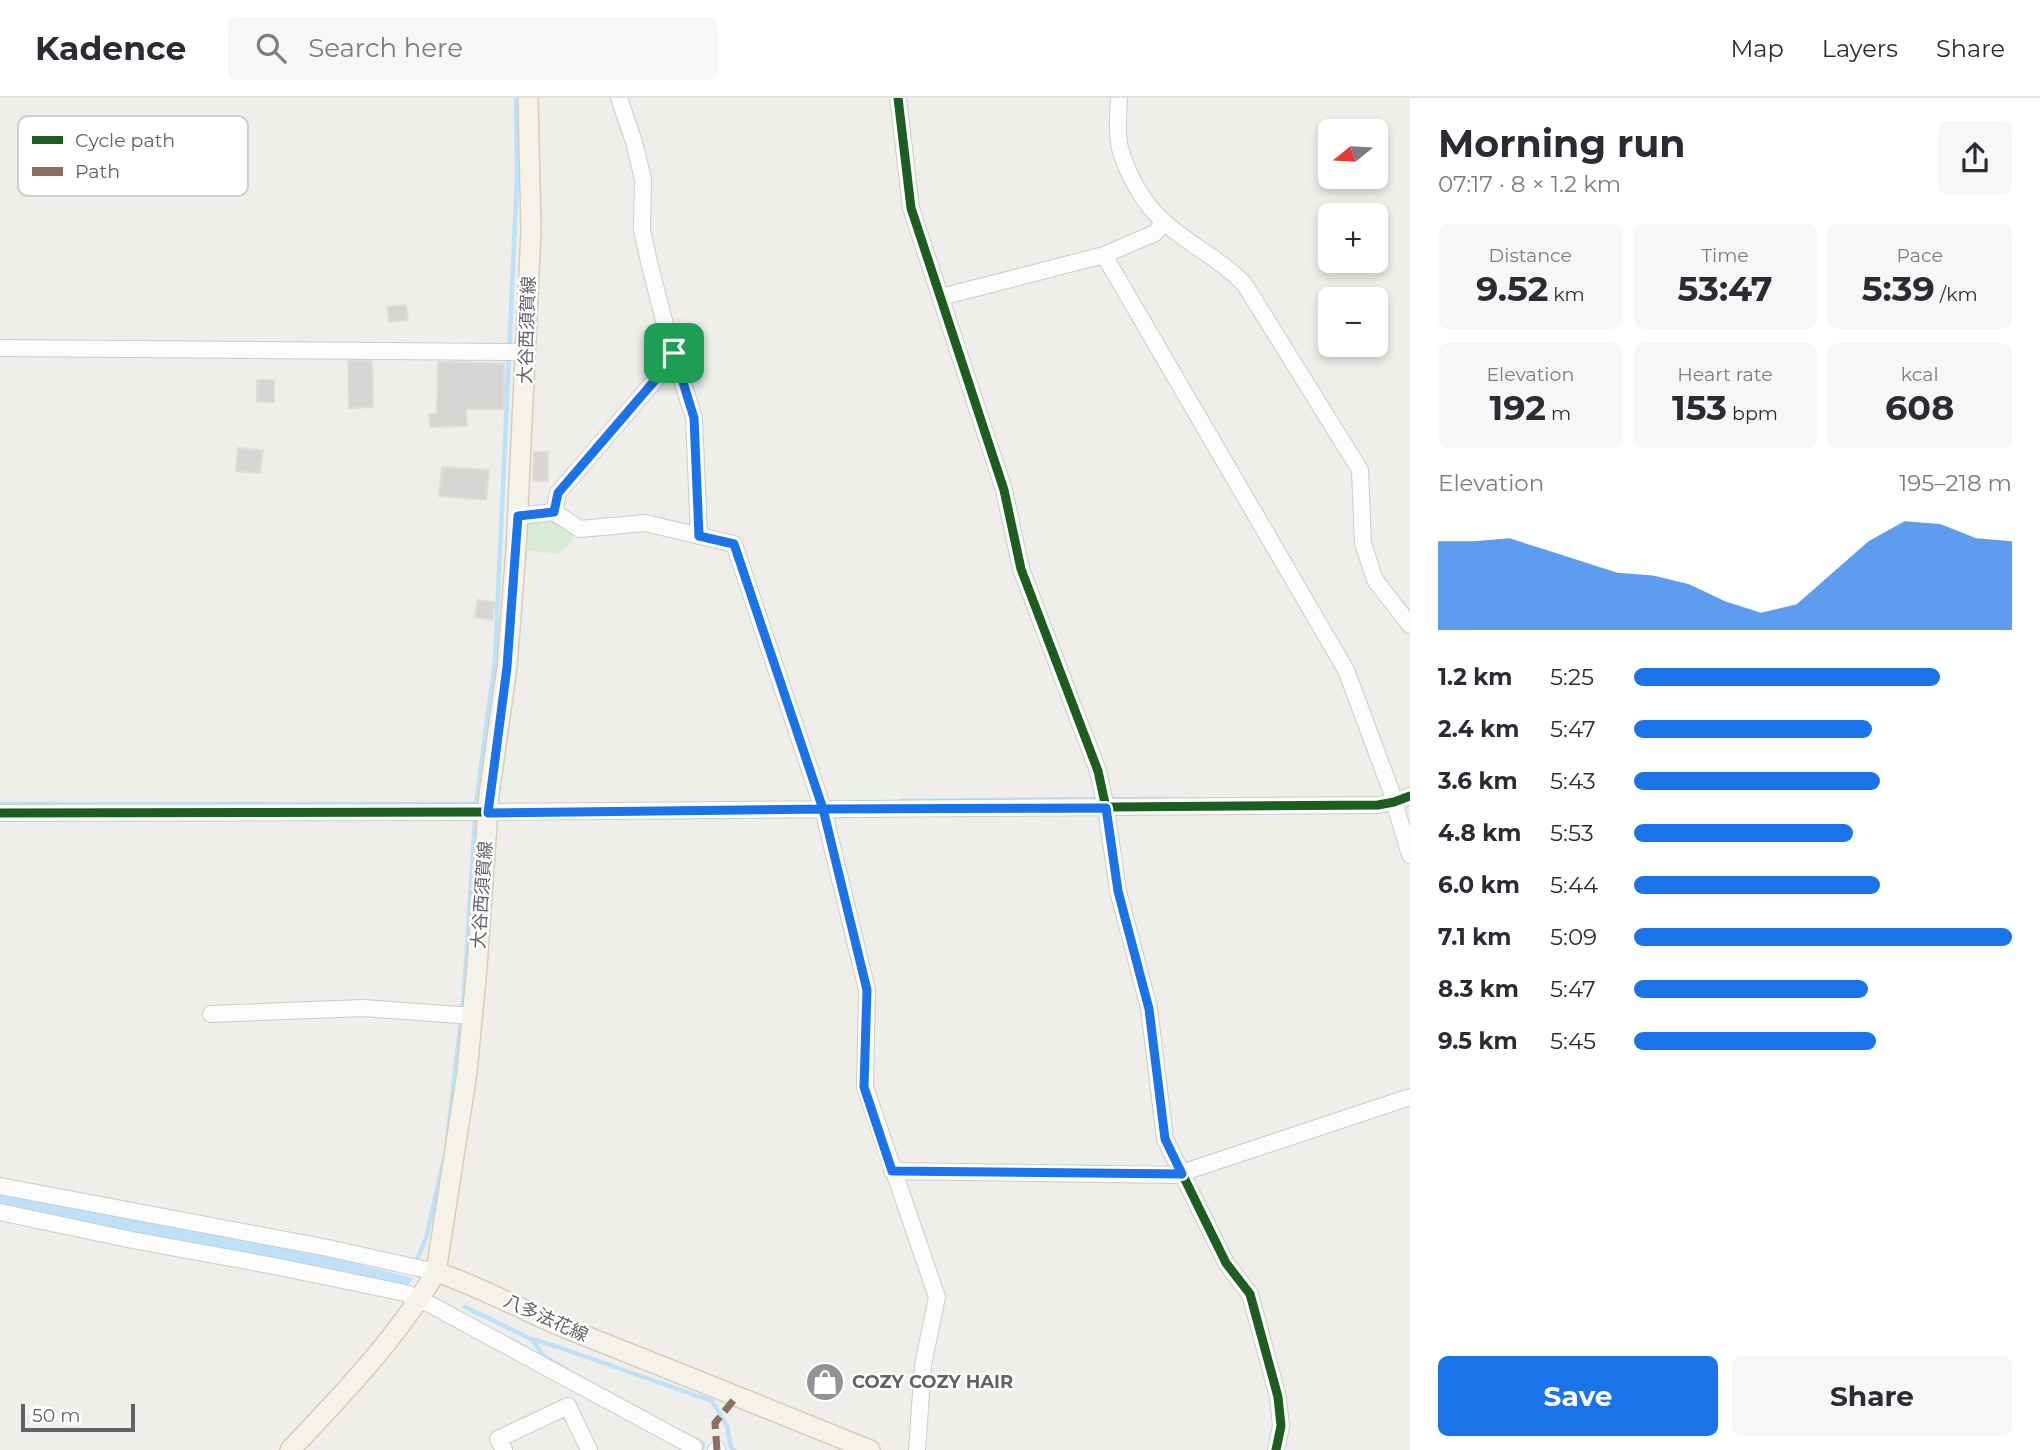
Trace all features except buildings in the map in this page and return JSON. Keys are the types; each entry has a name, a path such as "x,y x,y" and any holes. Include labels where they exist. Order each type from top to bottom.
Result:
{"main road":[{"name":"大谷西須賀線","path":"436,1272 467,1072 488,807 507,667 518,516 531,231 528,98"},
{"path":"290,1450 379,1354 420,1299 436,1272"},
{"name":"八多法花線","path":"436,1272 465,1281 565,1328 870,1450"}],"street":[{"path":"619,98 643,179 642,230 694,418 699,536"},
{"path":"898,98 911,208 1004,490 1021,569 1098,771 1118,891 1149,1009 1165,1139 1226,1263 1250,1294 1278,1397 1280,1426 1276,1450"},
{"path":"1119,98 1121,151 1147,204 1164,222 1230,269 1245,285 1360,470 1363,543 1376,580 1410,625"},
{"path":"941,297 1104,255 1155,233 1164,222"},
{"path":"1104,255 1346,670 1394,802 1410,855"},
{"path":"0,348 526,352"},
{"path":"554,512 558,493 656,379 674,353"},
{"path":"518,516 554,512 580,529 645,523 734,544 823,809 867,990 864,1087 937,1297 923,1365 917,1450"},
{"path":"0,813 488,807 823,809 1105,802 1378,805 1410,796"},
{"path":"211,1014 363,1008 473,1016"},
{"path":"892,1171 1182,1174 1410,1097"},
{"path":"0,1185 328,1248 436,1272"},
{"path":"0,1212 405,1293 694,1447 692,1450"},
{"path":"504,1450 498,1439 568,1406 589,1450"}],"green space":[{"path":"553,514 577,529 570,544 558,554 528,550 526,524 538,515"}],"water":[{"path":"0,1193 325,1256 413,1278 407,1290 146,1238 0,1206"}],"waterway":[{"path":"447,1141 464,995 476,804 495,660 517,179 516,98"},
{"path":"901,801 1099,799"},
{"path":"1108,799 1180,799"},
{"path":"0,804 476,804"},
{"path":"416,1262 426,1238 443,1163"},
{"path":"465,1307 531,1339 712,1401 727,1426 731,1448 734,1450"},
{"path":"532,1340 545,1357 567,1370"},
{"path":"695,1439 703,1444 702,1450"}],"marked path":[{"path":"717,1450 715,1423 737,1396"}],"cycle path":[{"path":"898,98 911,208 1004,490 1021,569 1098,771 1118,891 1149,1008 1165,1139 1226,1263 1250,1294 1278,1397 1281,1426 1276,1450"},
{"path":"0,813 1378,805 1410,796"}],"place":[{"name":"COZY COZY HAIR","path":"825,1382"}],"route":[{"path":"674,353 656,379 558,493 554,512 518,516 507,667 488,813 823,809 867,990 864,1087 892,1171 1182,1174 1165,1139 1149,1009 1118,891 1106,808 823,809 734,544 699,536 694,418 674,353"}]}
